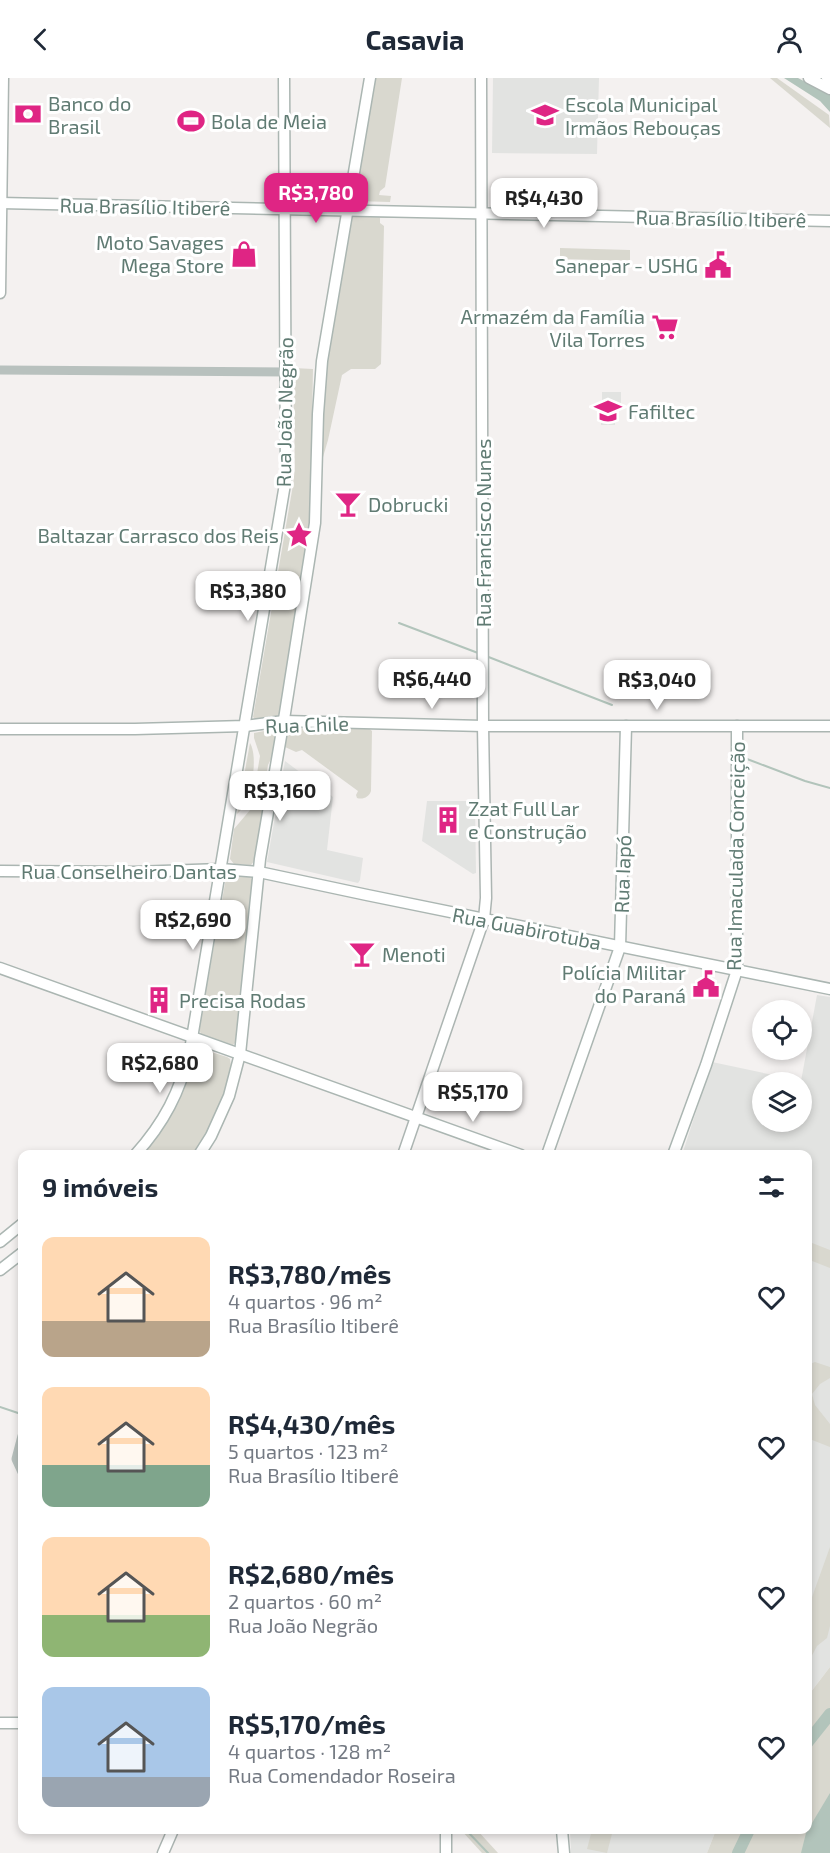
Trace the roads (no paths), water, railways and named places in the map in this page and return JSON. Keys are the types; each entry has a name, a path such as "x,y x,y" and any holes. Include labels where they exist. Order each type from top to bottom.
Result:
{"main road":[{"path":"0,293 3,78"},
{"name":"Rua João Negrão","path":"139,1150 169,1110 185,1070 193,1037 286,478 284,78"},
{"path":"202,1150 211,1136 229,1095 240,1054 259,872 315,522 322,361 370,78"},
{"name":"Rua Francisco Nunes","path":"405,1150 484,919 486,898 483,726 481,78"},
{"path":"809,78 830,89"},
{"name":"Rua Brasílio Itiberê","path":"1,203 830,220"},
{"name":"Rua Chile","path":"0,729 245,726 284,721 483,726 830,726"},
{"name":"Rua Iapó","path":"550,1150 620,947 626,726"},
{"name":"Rua Imaculada Conceição","path":"675,1150 737,970 737,726"},
{"name":"Rua Conselheiro Dantas","path":"0,871 134,872 221,869 259,872"},
{"name":"Rua Guabirotuba","path":"259,872 830,989"},
{"path":"0,968 507,1150"},
{"path":"0,1242 18,1227"},
{"path":"0,1270 18,1255"},
{"path":"0,1723 18,1723"},
{"path":"163,1853 172,1834"},
{"path":"446,1834 446,1853"},
{"path":"562,1834 564,1853"}],"street":[{"path":"0,370 286,372"}],"waterway":[{"path":"282,572 300,580"},
{"path":"399,623 478,653"},
{"path":"486,656 612,705"},
{"path":"747,759 830,788"},
{"path":"0,1407 18,1413"},
{"path":"812,1737 830,1714"},
{"path":"470,1834 488,1853"},
{"path":"738,1853 747,1834"}],"place":[{"name":"Banco do Brasil","path":"28,114"},
{"name":"Escola Municipal Irmãos Rebouças","path":"545,115"},
{"name":"Bola de Meia","path":"191,121"},
{"name":"Moto Savages Mega Store","path":"244,254"},
{"name":"Sanepar - USHG","path":"718,265"},
{"name":"Armazém da Família Vila Torres","path":"665,327"},
{"name":"Fafiltec","path":"608,411"},
{"name":"Dobrucki","path":"348,504"},
{"name":"Baltazar Carrasco dos Reis","path":"299,535"},
{"name":"Zzat Full Lar e Construção","path":"448,820"},
{"name":"Menoti","path":"362,954"},
{"name":"Polícia Militar do Paraná","path":"706,984"},
{"name":"Precisa Rodas","path":"159,1000"}]}
